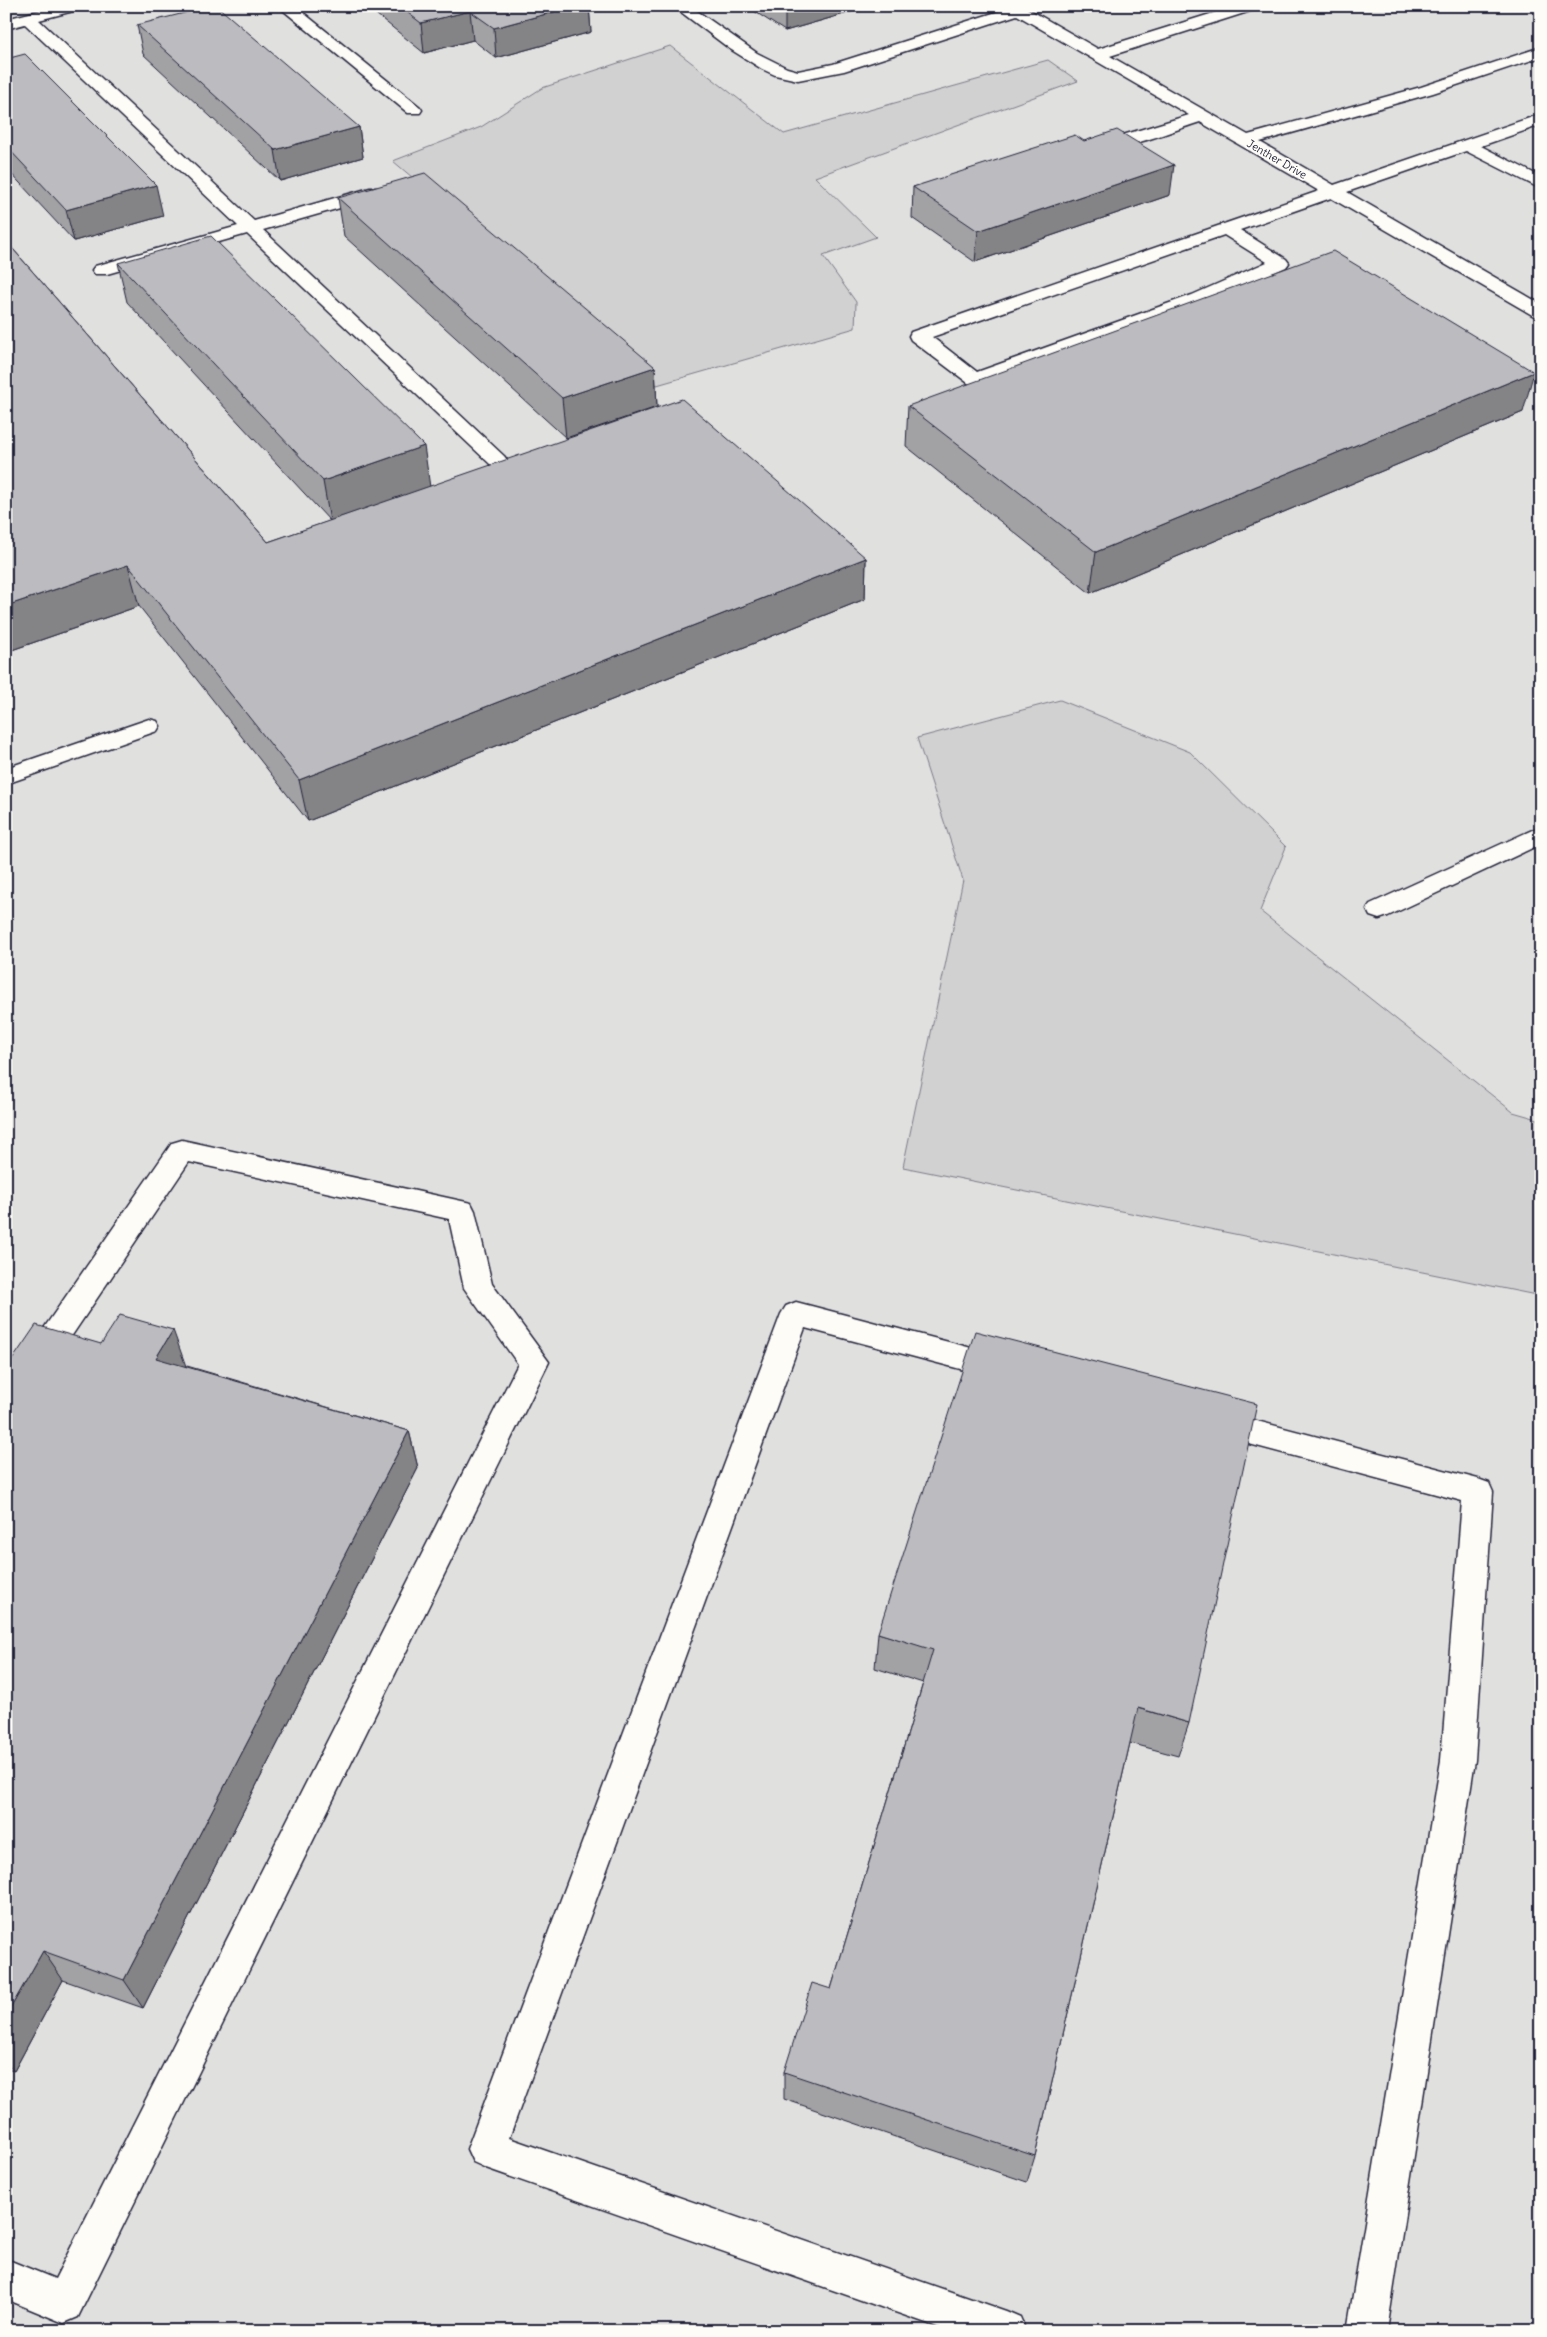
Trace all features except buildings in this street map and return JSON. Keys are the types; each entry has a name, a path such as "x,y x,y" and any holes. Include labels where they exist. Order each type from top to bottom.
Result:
{"street":[{"path":"6,24 76,6"},
{"path":"285,6 414,110"},
{"path":"680,6 769,67 792,75 814,74 838,68 1016,8"},
{"path":"1097,55 1252,6"},
{"name":"Jenther Drive","path":"1016,8 1333,192 1536,304"},
{"path":"28,18 498,460"},
{"path":"1246,141 1427,90 1541,52"},
{"path":"1076,150 1115,143 1202,116"},
{"path":"1225,228 1280,263 1198,299 975,379 918,336 1195,238 1541,119"},
{"path":"1467,145 1541,184"},
{"path":"101,270 392,187"},
{"path":"6,776 149,726"},
{"path":"1379,910 1541,834"},
{"path":"6,1408 182,1150 461,1211 478,1288 534,1362 64,2303 6,2279"},
{"path":"1006,2331 486,2149 796,1314 1036,1377"},
{"path":"1190,1417 1478,1492 1458,1760 1367,2331"}],"shaded area":[{"path":"6,6 1541,6 1541,2331 6,2331"},
{"path":"670,46 784,134 1048,60 1078,81 815,177 876,237 823,256 856,302 855,328 657,385 393,161 481,127 542,88"},
{"path":"1060,700 1190,752 1286,847 1260,911 1513,1112 1541,1120 1541,1296 903,1167 963,880 917,738"}]}
